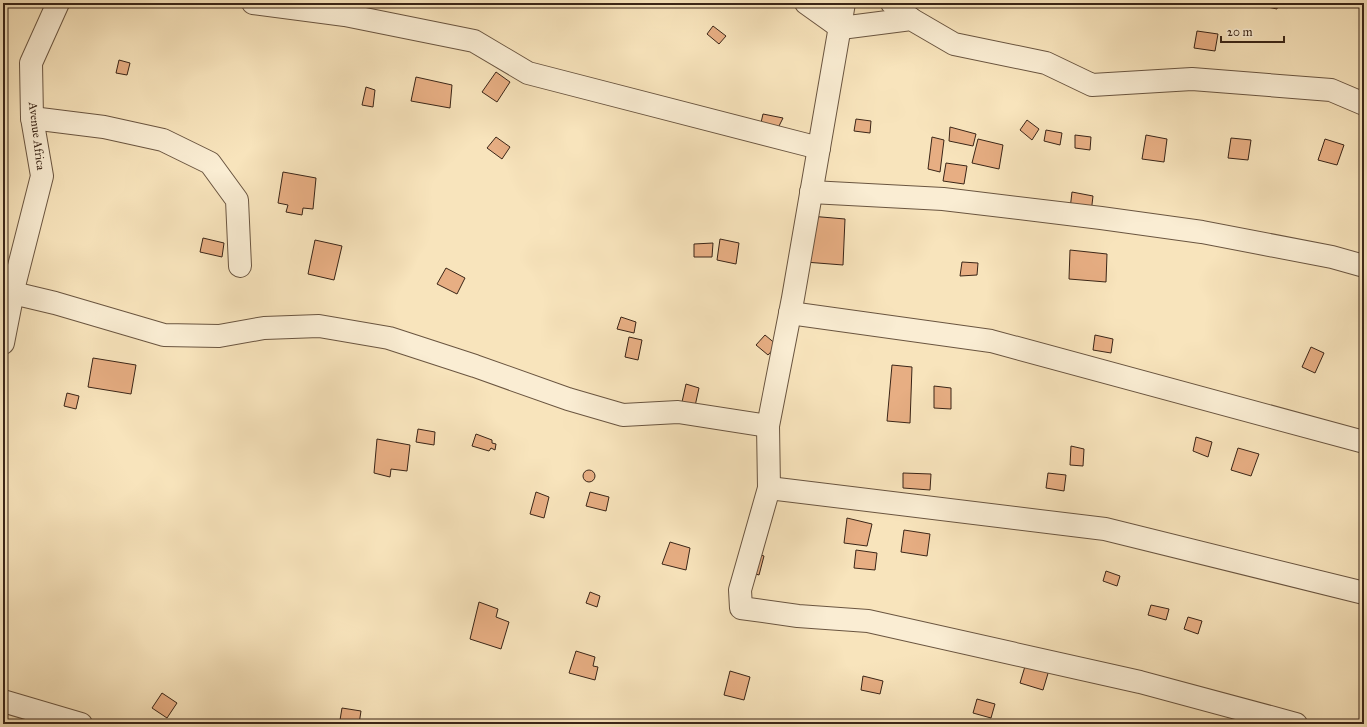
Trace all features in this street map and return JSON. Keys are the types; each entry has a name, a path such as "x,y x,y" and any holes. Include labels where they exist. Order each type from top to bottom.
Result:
{"street":[{"name":"Avenue Africa","path":"3,343 13,293 42,176 32,118 31,64 58,3"},
{"path":"253,3 345,15 474,41 528,73 819,148"},
{"path":"806,3 841,28 911,19"},
{"path":"844,3 841,28 790,313 768,426 770,488 740,590 741,608 798,616 868,621 1140,682 1296,724"},
{"path":"892,3 911,19 954,44 1046,63 1092,85 1192,79 1331,90 1364,104"},
{"path":"32,118 104,127 163,140 210,163 237,200 240,266"},
{"path":"811,192 943,199 1101,218 1202,232 1332,257 1364,266"},
{"path":"13,293 55,303 164,335 219,336 264,328 319,326 389,338 475,366 568,399 623,415 678,412 768,426"},
{"path":"790,313 991,341 1364,442"},
{"path":"770,488 1105,528 1364,593"},
{"path":"3,701 81,724"}],"building":[{"path":"1259,3 1278,3 1277,9 1258,5"},
{"path":"713,26 726,36 719,44 707,34"},
{"path":"1197,31 1218,34 1215,51 1194,48"},
{"path":"119,60 130,63 127,75 116,73"},
{"path":"496,72 510,82 497,102 482,92"},
{"path":"416,77 452,85 450,108 411,101"},
{"path":"366,87 375,90 373,107 362,105"},
{"path":"763,114 783,118 778,128 760,127"},
{"path":"856,119 871,121 870,133 854,131"},
{"path":"1027,120 1039,129 1032,140 1020,130"},
{"path":"950,127 976,134 973,146 949,141"},
{"path":"1046,130 1062,133 1060,145 1044,141"},
{"path":"1075,135 1091,137 1090,150 1075,148"},
{"path":"1146,135 1167,139 1164,162 1142,159"},
{"path":"496,137 510,147 502,159 487,148"},
{"path":"932,137 944,140 940,172 928,169"},
{"path":"1231,138 1251,140 1248,160 1228,158"},
{"path":"978,139 1003,145 999,169 972,163"},
{"path":"1325,139 1344,145 1337,165 1318,160"},
{"path":"946,163 967,166 964,184 943,181"},
{"path":"283,172 316,178 313,209 303,208 302,215 286,212 288,205 278,203"},
{"path":"1072,192 1093,196 1091,213 1070,209"},
{"path":"810,216 845,219 843,265 805,262"},
{"path":"203,238 224,243 222,257 200,252"},
{"path":"720,239 739,243 736,264 717,260"},
{"path":"315,240 342,246 334,280 308,274"},
{"path":"713,243 712,257 694,257 694,244"},
{"path":"1070,250 1107,254 1106,282 1069,279"},
{"path":"962,262 978,263 977,275 960,276"},
{"path":"446,268 465,278 457,294 437,284"},
{"path":"621,317 636,322 634,333 617,329"},
{"path":"765,335 777,345 768,355 756,345"},
{"path":"1095,335 1113,339 1111,353 1093,350"},
{"path":"629,337 642,340 638,360 625,357"},
{"path":"1311,347 1324,353 1315,373 1302,367"},
{"path":"93,358 136,365 131,394 88,387"},
{"path":"892,365 912,367 910,423 887,421"},
{"path":"686,384 699,388 695,406 682,402"},
{"path":"934,386 951,388 951,409 934,408"},
{"path":"67,393 79,396 76,409 64,406"},
{"path":"418,429 435,432 434,445 416,442"},
{"path":"476,434 492,440 492,443 496,444 495,450 491,448 489,451 472,446"},
{"path":"1196,437 1212,442 1208,457 1193,451"},
{"path":"377,439 410,445 407,471 391,469 390,477 374,473"},
{"path":"1071,446 1084,449 1083,466 1070,465"},
{"path":"1238,448 1259,454 1251,476 1231,470"},
{"path":"587,470 591,470 595,476 591,482 587,482 583,478 583,474"},
{"path":"903,473 931,474 930,490 903,488"},
{"path":"1048,473 1066,475 1064,491 1046,488"},
{"path":"536,492 549,497 544,518 530,514"},
{"path":"590,492 609,497 606,511 586,506"},
{"path":"847,518 872,524 867,546 844,543"},
{"path":"904,530 930,534 927,556 901,552"},
{"path":"670,542 690,548 686,570 662,564"},
{"path":"856,550 877,553 875,570 854,568"},
{"path":"751,552 764,556 759,575 746,571"},
{"path":"1106,571 1120,576 1117,586 1103,581"},
{"path":"590,592 600,596 597,607 586,603"},
{"path":"479,602 498,609 496,617 509,622 501,649 470,639"},
{"path":"1151,605 1169,609 1166,620 1148,615"},
{"path":"1188,617 1202,621 1198,634 1184,629"},
{"path":"576,651 595,657 593,666 598,667 595,680 569,673"},
{"path":"1026,663 1049,670 1043,690 1020,683"},
{"path":"730,671 750,677 744,700 724,695"},
{"path":"863,676 883,681 880,694 861,690"},
{"path":"162,693 177,703 167,718 152,708"},
{"path":"977,699 995,704 991,718 973,713"},
{"path":"342,708 361,711 359,724 340,720"}]}
